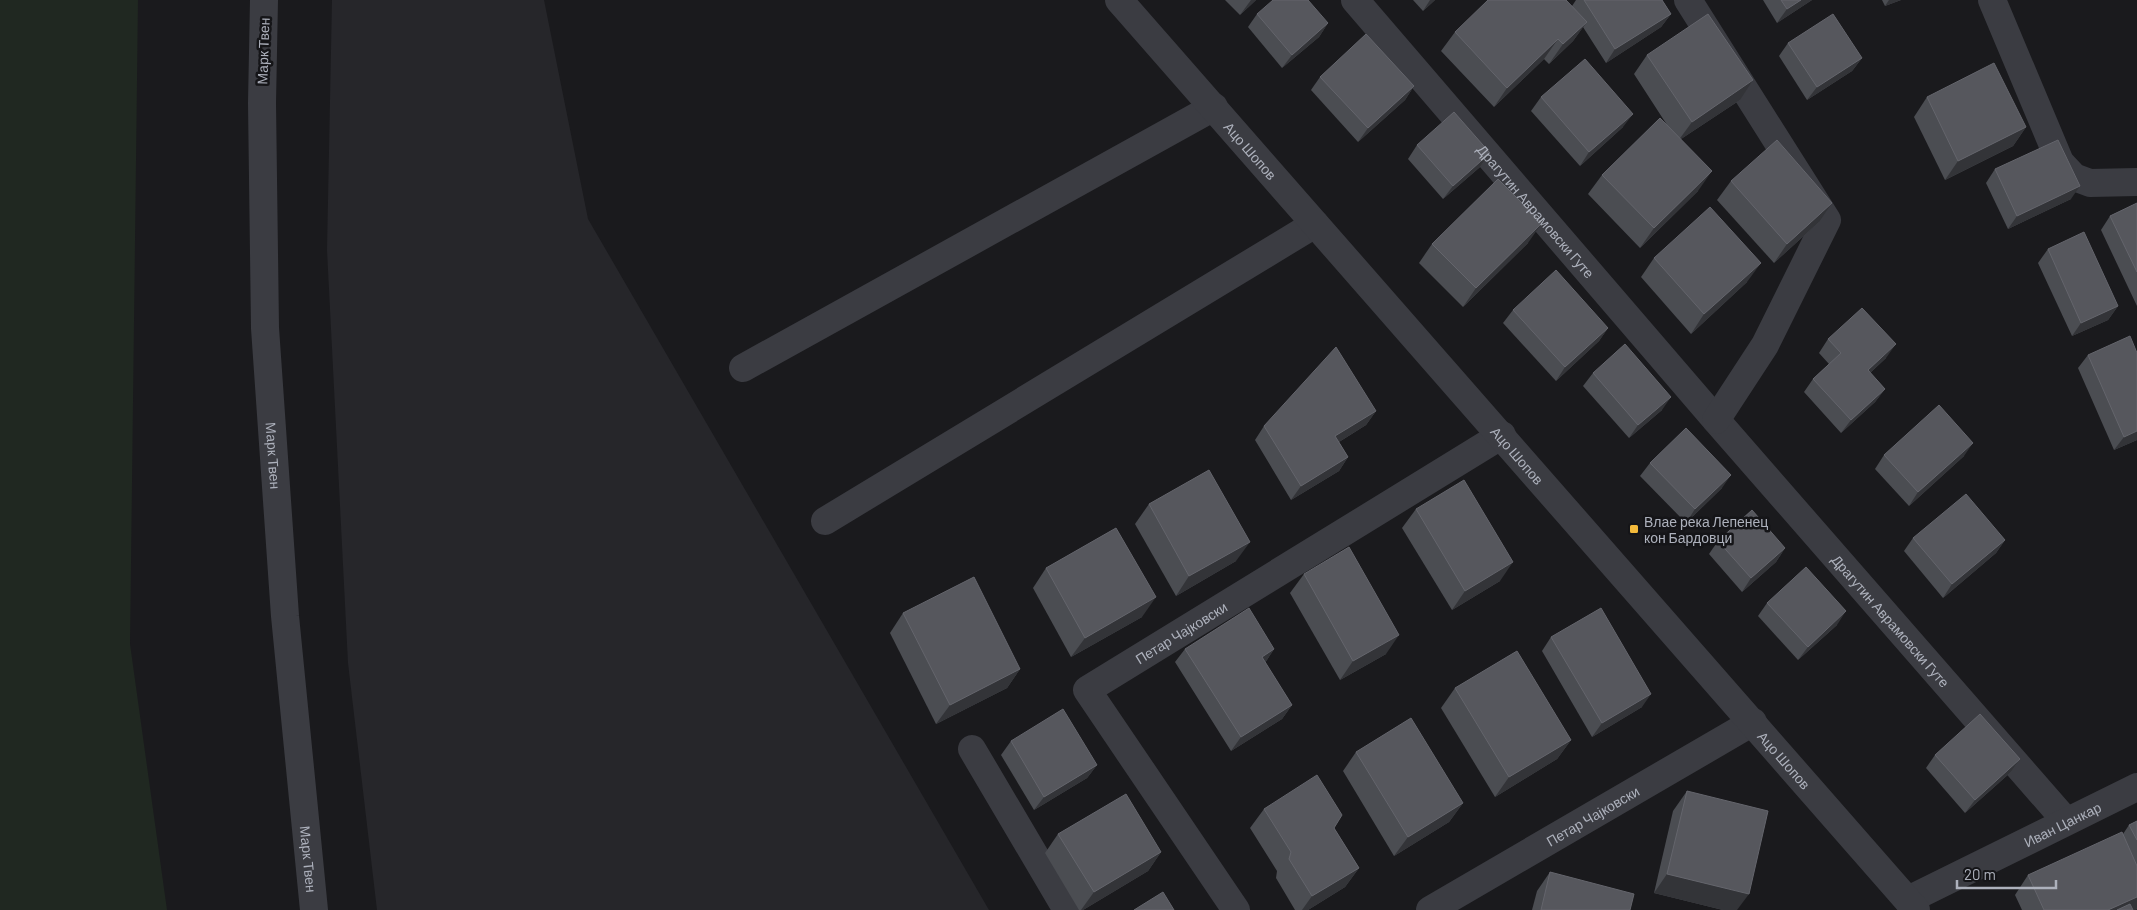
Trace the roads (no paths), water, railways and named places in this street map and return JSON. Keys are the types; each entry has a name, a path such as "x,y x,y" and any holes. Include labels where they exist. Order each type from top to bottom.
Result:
{"street":[{"name":"Марк Твен","path":"264,0 262,103 265,328 285,616 314,910"},
{"name":"Ацо Шопов","path":"1119,0 1754,722 1912,905"},
{"name":"Драгутин Аврамовски Гуте","path":"1355,0 1716,420 2066,820"},
{"path":"1688,0 1828,220 1765,345 1716,420"},
{"path":"1992,0 2060,162 2074,177 2090,183 2137,182"},
{"path":"743,368 1214,107"},
{"path":"825,521 1315,224"},
{"name":"Петар Чајковски","path":"1236,910 1087,690 1502,435"},
{"name":"Петар Чајковски","path":"1430,910 1754,722"},
{"path":"972,749 1067,910"},
{"name":"Иван Цанкар","path":"1912,905 2066,820 2137,787"}],"place":[{"name":"Влае река Лепенец кон Бардовци","path":"1634,529"}]}
